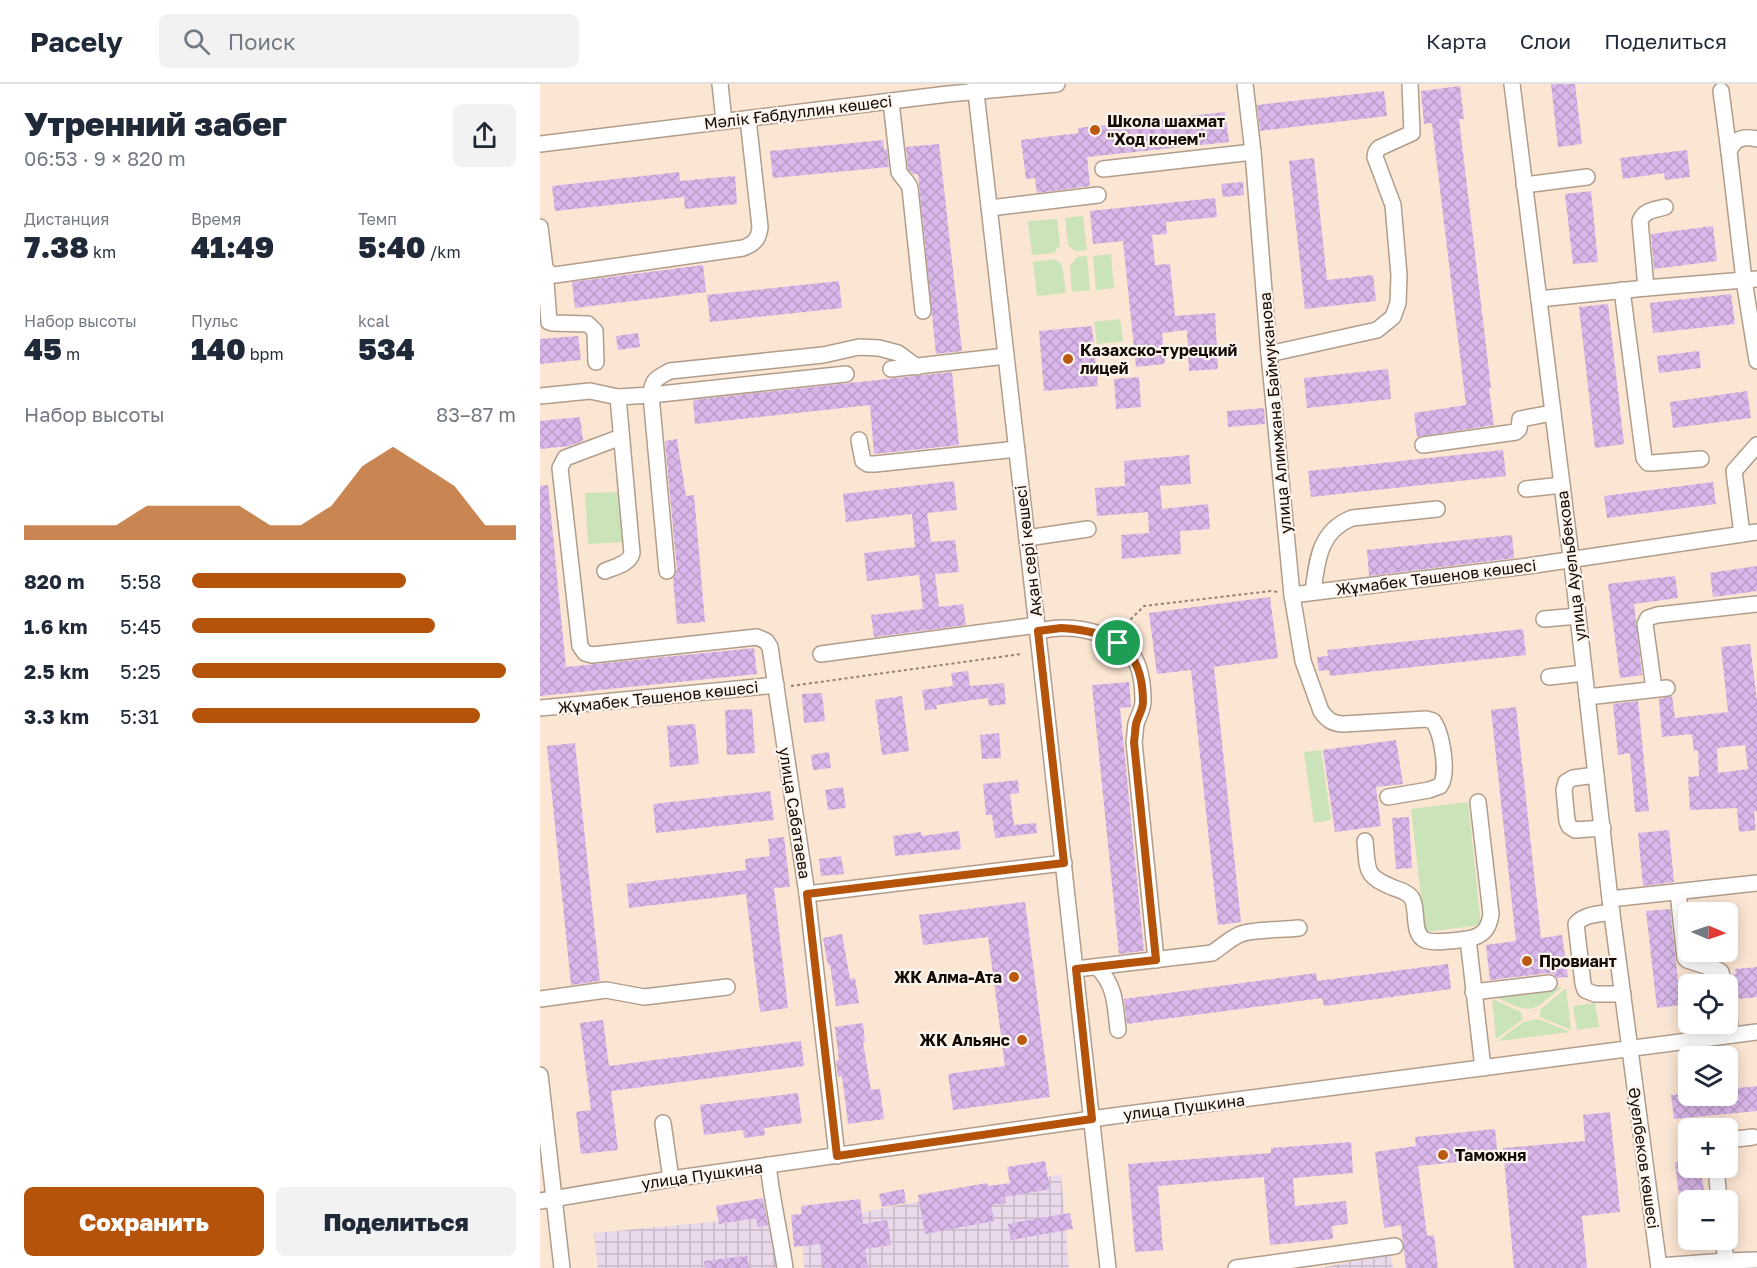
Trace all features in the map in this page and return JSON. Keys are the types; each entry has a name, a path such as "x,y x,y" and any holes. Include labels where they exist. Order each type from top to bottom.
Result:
{"street":[{"path":"720,84 724,121"},
{"name":"Мәлік Ғабдуллин көшесі","path":"540,144 891,102 976,88 1057,84"},
{"name":"улица Алимжана Баймуканова","path":"1245,84 1293,595 1303,661 1321,711 1331,722 1344,724 1419,718 1433,721 1440,733 1444,768 1443,783 1436,788 1388,797"},
{"path":"1269,354 1377,330 1393,317 1398,303 1399,274 1393,205 1376,152 1379,148 1412,133 1410,84"},
{"name":"улица Ауельбекова","path":"1512,84 1629,1049"},
{"name":"Ақан сері көшесі","path":"976,88 1108,1268"},
{"path":"1721,91 1751,279 1757,361"},
{"path":"891,102 899,172 910,188 923,312"},
{"path":"545,268 549,273 561,275 751,245 758,237 760,227 748,119"},
{"path":"1729,152 1732,144 1739,139 1757,139"},
{"path":"1104,169 1253,152"},
{"path":"1524,185 1587,177"},
{"path":"990,208 1098,195"},
{"path":"1646,288 1640,221 1642,215 1647,212 1665,207"},
{"path":"540,227 549,322 592,326 595,331 596,362"},
{"path":"1539,299 1751,279"},
{"path":"1622,290 1644,458 1648,463 1701,459"},
{"path":"667,571 651,395 651,385 657,378 670,371 823,355 860,347 898,352 917,367"},
{"path":"891,369 1006,356"},
{"path":"540,396 590,391 618,397 651,395 846,374"},
{"path":"605,571 628,561 632,553 618,397"},
{"path":"1423,444 1516,432 1519,429 1520,419 1552,412"},
{"name":"улица Сабатаева","path":"621,437 565,458 560,468 580,646 585,653 592,655 757,636 766,641 770,647 807,894 837,1156"},
{"path":"859,440 863,461 868,464 1017,449"},
{"path":"1749,533 1734,471 1757,446"},
{"path":"1526,489 1562,485"},
{"path":"1313,592 1316,568 1323,544 1342,522 1352,518 1437,509"},
{"path":"1027,537 1088,529"},
{"name":"Жұмабек Тәшенов көшесі","path":"1293,595 1528,566 1749,533"},
{"path":"1587,697 1660,688 1645,624 1648,618 1657,615 1757,604"},
{"path":"1545,619 1578,616"},
{"path":"821,654 1037,628 1076,629 1098,634 1118,643 1133,657 1139,669 1143,702 1134,742 1156,960"},
{"path":"1549,677 1584,674"},
{"name":"Жұмабек Тәшенов көшесі","path":"540,708 776,686"},
{"path":"1596,776 1573,778 1566,782 1564,790 1567,821 1569,826 1575,830 1603,828"},
{"path":"1365,841 1371,876 1411,897 1415,907 1418,932 1421,936 1429,941 1468,939 1483,934 1489,925 1491,914 1478,802"},
{"path":"807,894 1064,863"},
{"path":"1623,994 1591,993 1585,990 1582,984 1576,924 1580,919 1611,905 1678,892 1757,883"},
{"path":"1678,892 1685,958 1718,970 1722,974"},
{"path":"1076,969 1212,952 1243,933 1299,928"},
{"path":"1468,939 1482,1068"},
{"path":"1097,967 1109,979 1112,987 1118,1030"},
{"path":"1473,992 1549,983"},
{"path":"540,999 606,990 644,997 727,987"},
{"name":"улица Пушкина","path":"548,1200 671,1179 1092,1119 1757,1032"},
{"name":"Әуелбеков көшесі","path":"1629,1049 1659,1267"},
{"path":"540,1076 548,1200 562,1268"},
{"path":"663,1123 671,1179"},
{"path":"1738,1139 1753,1137"},
{"path":"768,1166 785,1268"},
{"path":"1236,1268 1395,1246"},
{"path":"1659,1267 1757,1260"}],"path":[{"path":"1118,643 1130,620 1144,606 1271,591 1293,595"},
{"path":"776,686 1021,654"}],"shaded area":[{"path":"1061,1174 1069,1268 804,1268 801,1224"},
{"path":"776,1216 782,1268 598,1268 594,1233"},
{"path":"1391,1254 1393,1268 1320,1268"}],"green space":[{"path":"1083,216 1087,250 1075,251 1068,245 1065,218"},
{"path":"1057,219 1060,245 1054,253 1032,255 1028,221"},
{"path":"1111,254 1114,288 1096,290 1093,256"},
{"path":"1087,256 1090,290 1072,292 1070,266 1077,257"},
{"path":"1055,259 1062,265 1066,293 1037,296 1033,262"},
{"path":"1120,319 1123,341 1097,344 1094,322"},
{"path":"621,492 624,542 588,544 585,493"},
{"path":"1321,750 1331,820 1314,823 1304,752"},
{"path":"1468,802 1481,925 1425,932 1411,809"},
{"path":"1562,987 1543,1003 1530,1009 1516,1006 1493,996"},
{"path":"1566,988 1571,1030 1540,1017 1540,1010"},
{"path":"1492,999 1521,1012 1522,1020 1496,1039"},
{"path":"1595,1003 1599,1027 1577,1030 1573,1006"},
{"path":"1538,1019 1570,1032 1498,1041 1523,1022"}],"building":[{"path":"1551,84 1575,84 1582,144 1558,147"},
{"path":"1460,86 1464,119 1459,119 1494,425 1417,437 1414,413 1466,405 1432,123 1424,124 1421,91"},
{"path":"1384,91 1387,116 1260,131 1257,105"},
{"path":"1225,112 1229,142 1087,157 1090,186 1037,193 1035,178 1026,179 1021,140 1079,133 1078,128"},
{"path":"883,140 884,150 887,149 889,167 773,178 770,151"},
{"path":"939,144 962,351 936,354 918,174 913,174 908,169 906,147"},
{"path":"1687,150 1690,177 1665,180 1664,173 1623,179 1620,158"},
{"path":"1314,158 1327,280 1373,275 1376,301 1305,309 1289,161"},
{"path":"679,172 680,181 735,176 737,204 685,209 684,197 555,211 552,186"},
{"path":"1243,182 1244,195 1223,197 1221,184"},
{"path":"1591,191 1598,262 1573,264 1565,194"},
{"path":"1215,198 1217,217 1166,222 1167,234 1152,235 1155,265 1170,264 1175,316 1215,313 1218,369 1189,371 1187,330 1162,333 1165,364 1136,367 1123,241 1093,244 1090,211"},
{"path":"1713,226 1717,261 1654,269 1651,234"},
{"path":"703,265 706,292 575,308 572,282"},
{"path":"839,281 842,308 710,322 707,295"},
{"path":"1731,294 1735,324 1653,333 1650,303"},
{"path":"1608,304 1624,444 1595,448 1579,307"},
{"name":"Казахско-турецкий лицей","path":"1092,326 1098,386 1044,391 1039,331"},
{"path":"638,333 640,347 618,350 616,336"},
{"path":"578,336 581,360 540,364 540,339"},
{"path":"1699,351 1701,368 1659,373 1657,356"},
{"path":"1388,369 1391,399 1307,408 1304,378"},
{"path":"952,372 959,445 874,454 870,405 695,424 693,400"},
{"path":"1139,377 1141,407 1116,409 1114,379"},
{"path":"1747,391 1751,418 1673,428 1670,402"},
{"path":"1264,408 1265,424 1228,427 1227,411"},
{"path":"580,417 583,441 569,446 540,449 540,421"},
{"path":"677,439 686,496 694,495 705,622 677,624 673,579 677,570 665,441"},
{"path":"1503,450 1506,476 1311,497 1308,471"},
{"path":"1189,455 1191,484 1160,486 1162,509 1208,504 1210,529 1180,531 1181,554 1122,559 1121,535 1149,533 1148,512 1097,516 1095,488 1125,486 1124,461"},
{"path":"954,481 957,510 927,513 931,542 955,540 959,572 935,574 939,607 963,604 966,625 874,637 871,615 923,609 919,575 867,581 864,553 915,547 912,514 846,522 843,494"},
{"path":"1713,482 1716,504 1607,518 1604,496"},
{"path":"548,485 566,667 754,648 757,674 540,696 540,486"},
{"path":"1512,535 1514,558 1369,576 1367,550"},
{"path":"1757,566 1757,591 1713,597 1710,573"},
{"path":"1675,576 1678,598 1634,604 1642,675 1620,678 1608,584"},
{"path":"1270,597 1278,658 1214,667 1241,922 1218,925 1191,670 1157,674 1149,613"},
{"path":"1523,629 1526,655 1330,676 1329,670 1319,671 1317,657 1328,656 1327,650"},
{"path":"1750,644 1757,701 1757,811 1754,812 1756,830 1739,832 1737,808 1690,810 1688,777 1699,776 1698,750 1694,751 1692,734 1662,737 1659,699 1672,696 1675,718 1728,712 1721,647","holes":["1745,745 1748,769 1718,773 1717,748"]},
{"path":"968,671 970,686 1004,683 1006,704 989,706 988,698 936,705 937,709 925,710 922,690 953,686 951,673"},
{"path":"1129,682 1131,707 1120,708 1144,951 1119,954 1092,685"},
{"path":"822,693 825,721 804,723 802,694"},
{"path":"902,696 909,751 882,755 875,700"},
{"path":"1638,701 1649,811 1635,812 1630,753 1618,755 1613,704"},
{"path":"1516,707 1541,938 1562,935 1568,977 1557,978 1548,973 1490,980 1486,945 1516,941 1491,710"},
{"path":"752,709 755,753 727,755 725,710"},
{"path":"695,724 699,764 670,767 667,726"},
{"path":"999,733 1001,758 982,759 980,735"},
{"path":"1396,740 1403,784 1376,787 1381,826 1335,832 1323,750"},
{"path":"575,743 600,981 571,985 547,746"},
{"path":"829,752 831,768 813,770 811,755"},
{"path":"1018,780 1019,793 1010,794 1014,825 1036,823 1037,833 995,838 992,815 986,815 983,784"},
{"path":"843,787 846,808 828,810 825,790"},
{"path":"770,791 774,820 656,833 653,804"},
{"path":"1409,817 1412,868 1396,869 1392,818"},
{"path":"1669,830 1674,882 1643,886 1638,833"},
{"path":"959,831 961,849 895,856 893,836 921,832 922,836"},
{"path":"784,837 790,887 774,888 788,1008 760,1012 746,894 629,908 627,884 746,870 745,859 770,856 768,839"},
{"path":"841,856 844,874 821,876 819,859"},
{"path":"1025,902 1050,1097 953,1110 948,1074 1005,1066 988,937 923,945 919,915"},
{"path":"1670,909 1678,980 1678,1005 1657,1008 1646,911"},
{"path":"842,934 850,979 855,978 859,1003 836,1006 830,964 828,965 823,938"},
{"path":"1448,964 1451,989 1324,1006 1322,998 1127,1024 1124,999 1316,973 1317,981"},
{"path":"1757,967 1757,997 1739,999 1738,974 1735,969"},
{"path":"603,1020 609,1066 801,1041 804,1066 611,1091 618,1150 581,1154 576,1112 591,1110 580,1023"},
{"path":"863,1023 865,1042 863,1042 871,1090 880,1089 884,1119 848,1124 842,1076 838,1077 836,1061 839,1060 835,1027"},
{"path":"1757,1086 1757,1111 1674,1119 1671,1095 1678,1094 1678,1106 1738,1106 1738,1088"},
{"path":"798,1093 802,1123 764,1128 765,1135 744,1138 743,1130 704,1135 700,1105"},
{"path":"1610,1112 1620,1212 1582,1216 1587,1268 1514,1268 1503,1148 1585,1141 1583,1115"},
{"path":"1495,1129 1498,1158 1418,1166 1427,1236 1434,1235 1438,1268 1406,1268 1401,1225 1384,1228 1375,1152 1416,1146 1415,1137"},
{"path":"1351,1142 1353,1173 1293,1178 1295,1206 1346,1201 1348,1224 1332,1226 1333,1239 1270,1245 1264,1177 1158,1186 1163,1250 1135,1252 1128,1164 1271,1153 1271,1148"},
{"path":"1045,1161 1050,1189 1005,1197 1006,1203 991,1205 994,1221 925,1234 918,1195 987,1183 988,1186 1010,1183 1007,1167"},
{"path":"1675,1162 1678,1162 1678,1178 1702,1178 1704,1190 1678,1190"},
{"path":"904,1189 906,1203 882,1207 879,1194"},
{"path":"763,1198 768,1225 758,1227 756,1218 719,1224 716,1206"},
{"path":"860,1199 863,1224 887,1220 891,1245 865,1249 868,1268 823,1268 820,1244 794,1247 791,1215 802,1214 801,1206"},
{"path":"1070,1213 1073,1229 1011,1240 1008,1224"},
{"path":"747,1256 749,1268 705,1268 704,1261"}],"place":[{"name":"Школа шахмат \"Ход конем\"","path":"1095,130"},
{"name":"Казахско-турецкий лицей","path":"1068,359"},
{"name":"Провиант","path":"1527,961"},
{"name":"ЖК Алма-Ата","path":"1014,977"},
{"name":"ЖК Альянс","path":"1022,1040"},
{"name":"Таможня","path":"1443,1155"}],"route":[{"path":"1061,628 1090,631 1118,643 1128,650 1139,669 1143,702 1134,742 1156,960 1076,969 1092,1119 837,1156 807,894 1064,863 1038,631 1061,628"}]}
